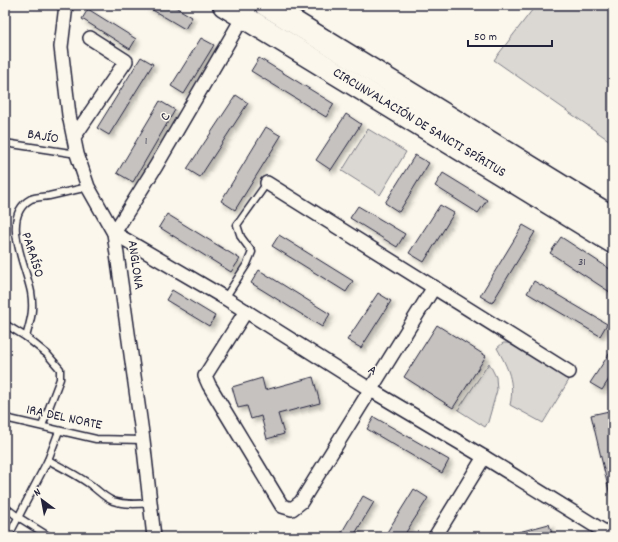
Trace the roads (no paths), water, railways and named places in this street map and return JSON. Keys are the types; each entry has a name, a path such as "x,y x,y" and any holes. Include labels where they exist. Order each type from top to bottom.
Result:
{"highway":[{"name":"CIRCUNVALACIÓN DE SANCTI SPÍRITUS","path":"224,5 247,11 613,242"},
{"name":"CIRCUNVALACIÓN DE SANCTI SPÍRITUS","path":"266,5 613,218"}],"street":[{"name":"ANGLONA","path":"66,5 61,47 69,115 77,154 88,186 114,233 143,440 154,537"},
{"name":"C","path":"114,233 156,166 247,11"},
{"path":"74,137 126,61 90,38"},
{"path":"267,183 569,372"},
{"name":"A","path":"114,233 225,298 371,390 484,457 613,537"},
{"path":"246,311 205,376 282,506 292,509 301,502 434,287"},
{"path":"435,537 484,457"}],"lane":[{"name":"BAJÍO","path":"5,143 77,154"},
{"path":"225,298 247,264 252,252 241,237 237,225 267,183"},
{"name":"PARAÍSO","path":"26,337 33,312 30,291 12,240 10,223 12,214 20,206 31,199 88,186"},
{"path":"5,324 26,337 47,354 60,370 60,379 42,426"},
{"name":"1RA DEL NORTE","path":"5,418 96,439 143,440"},
{"path":"8,537 48,460 59,431"},
{"path":"48,460 89,484 101,495 114,501 128,504 150,503"},
{"path":"5,508 50,537"}]}
